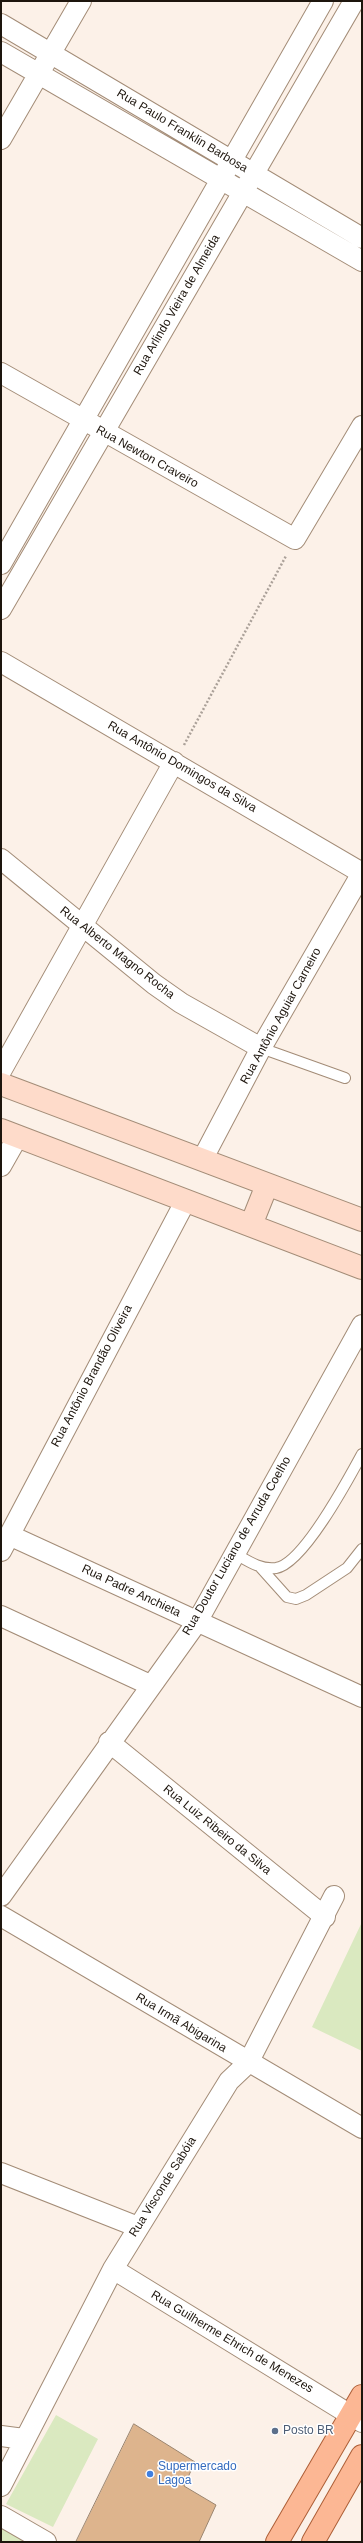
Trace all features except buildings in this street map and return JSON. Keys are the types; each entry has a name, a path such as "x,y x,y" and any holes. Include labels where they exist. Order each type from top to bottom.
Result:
{"main road":[{"path":"1,1084 362,1220"},
{"path":"10,1133 184,1202 251,1225 362,1268"},
{"path":"251,1225 267,1185"},
{"path":"277,2542 359,2411"},
{"path":"313,2542 362,2456"}],"street":[{"path":"1,139 81,1"},
{"name":"Rua Arlindo Vieira de Almeida","path":"1,610 105,433 168,320 354,1"},
{"path":"321,4 342,21"},
{"name":"Rua Arlindo Vieira de Almeida","path":"1,564 148,306 223,181 321,4"},
{"name":"Rua Paulo Franklin Barbosa","path":"1,24 51,52 362,238"},
{"name":"Rua Paulo Franklin Barbosa","path":"1,52 40,73 362,261"},
{"path":"288,63 310,77"},
{"path":"148,306 168,320"},
{"name":"Rua Newton Craveiro","path":"1,372 83,421 295,540"},
{"path":"295,540 362,426"},
{"name":"Rua Antônio Domingos da Silva","path":"1,662 362,873"},
{"path":"1,1071 83,927 174,762"},
{"name":"Rua Alberto Magno Rocha","path":"1,859 83,927 181,1003 261,1048"},
{"name":"Rua Antônio Aguiar Carneiro","path":"202,1160 261,1048 362,873"},
{"path":"1,1166 10,1133"},
{"name":"Rua Antônio Brandão Oliveira","path":"5,1543 184,1202"},
{"name":"Rua Doutor Luciano de Arruda Coelho","path":"1,1896 109,1742 197,1622 234,1553 359,1340"},
{"name":"Rua Padre Anchieta","path":"5,1543 197,1622 362,1697"},
{"path":"1,1616 150,1685"},
{"name":"Rua Luiz Ribeiro da Silva","path":"109,1742 325,1917"},
{"name":"Rua Visconde Sabóia","path":"1,2486 113,2269 229,2081 248,2063 325,1917 334,1896"},
{"name":"Rua Irmã Abigarina","path":"1,1916 248,2063 362,2128"},
{"path":"1,2173 138,2227"},
{"name":"Rua Guilherme Ehrich de Menezes","path":"113,2269 359,2411"},
{"path":"1,2436 24,2439"},
{"path":"1,2516 46,2542"}],"lane":[{"path":"261,1048 345,1078"},
{"path":"261,1568 278,1568 290,1562 334,1505 362,1454"},
{"path":"234,1553 261,1568 287,1596 296,1599 306,1595 347,1568 362,1549"}],"path":[{"path":"174,762 295,540"}],"green space":[{"path":"362,1922 362,2051 312,2027"},
{"path":"56,2415 98,2439 53,2527 6,2504"},
{"path":"1,2524 31,2542 1,2542"}],"place":[{"name":"Posto BR","path":"275,2431"},
{"name":"Supermercado Lagoa","path":"150,2474"}]}
